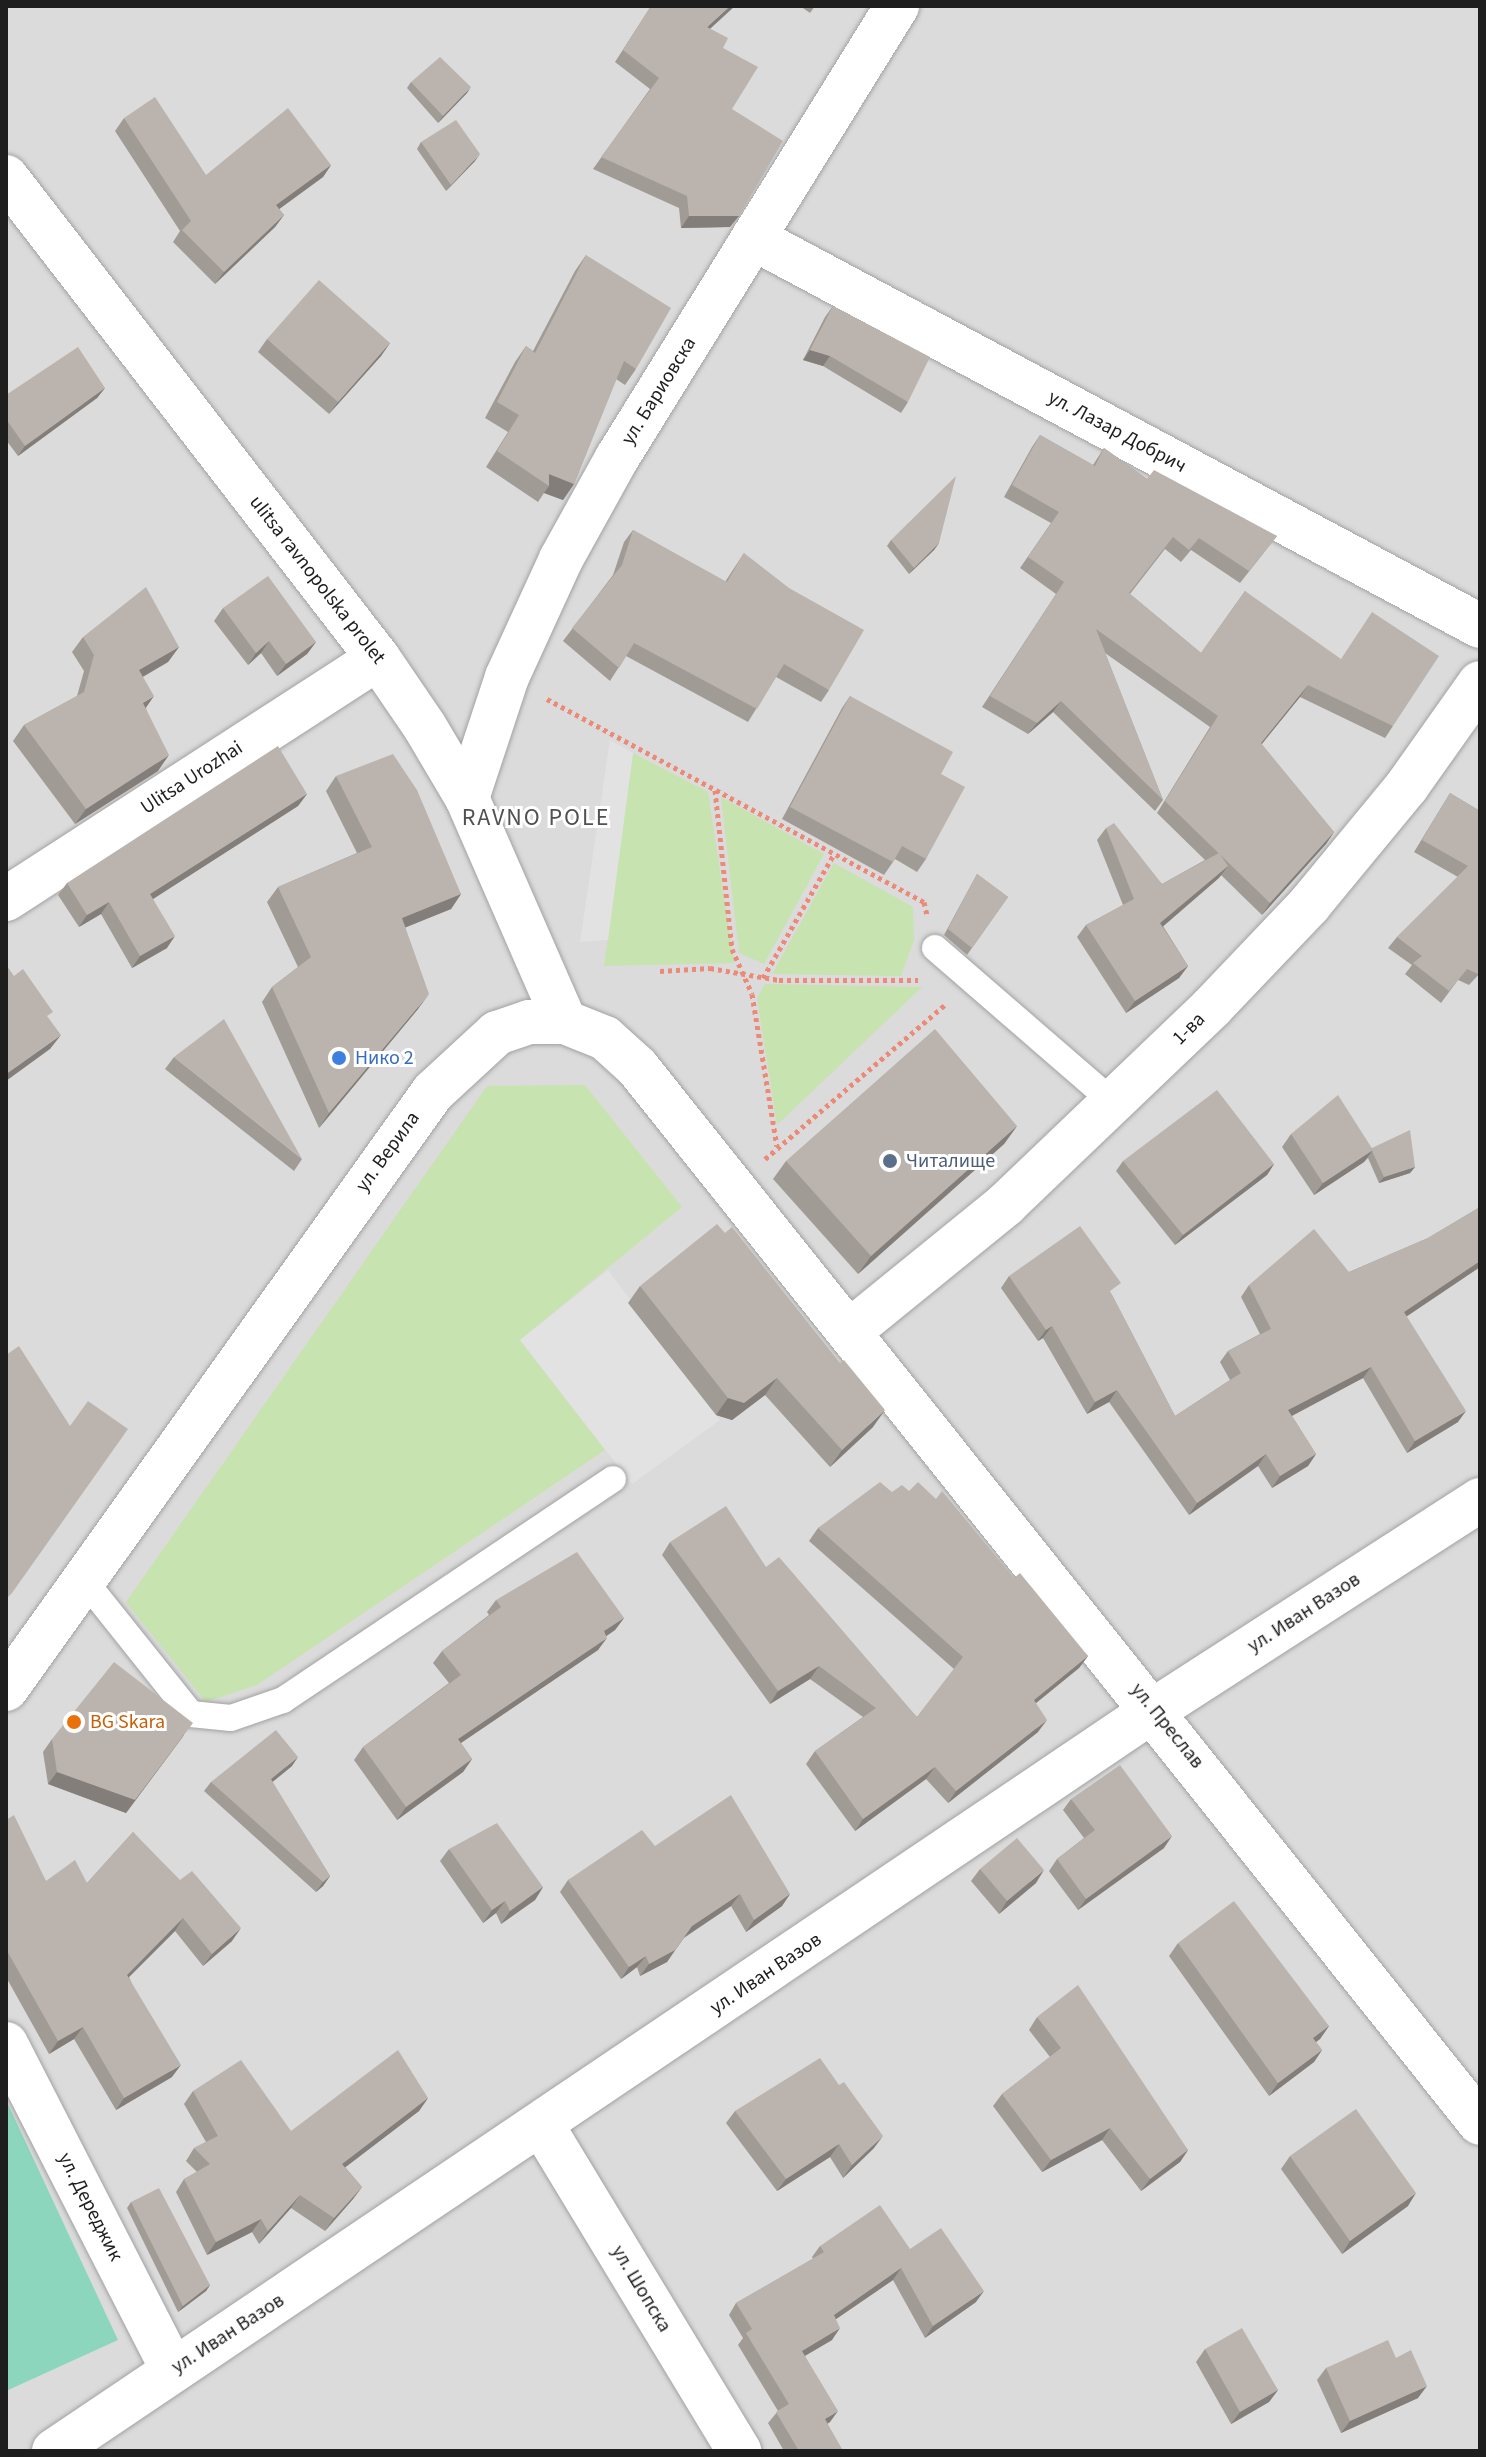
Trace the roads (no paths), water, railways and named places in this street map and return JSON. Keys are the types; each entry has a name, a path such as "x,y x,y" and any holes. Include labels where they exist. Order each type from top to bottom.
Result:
{"street":[{"name":"ул. Бариовска","path":"467,798 507,677 561,559 617,458 897,6"},
{"name":"ulitsa ravnopolska prolet","path":"6,177 378,658 467,798 565,1022"},
{"name":"ул. Лазар Добрич","path":"753,238 1480,626"},
{"name":"Ulitsa Urozhai","path":"6,899 378,658"},
{"name":"1-ва","path":"850,1331 1006,1204 1114,1103 1309,905 1407,786 1480,683"},
{"name":"ул. Верила","path":"6,1689 433,1092 497,1033 529,1022 565,1022 605,1038 637,1067 850,1331"},
{"name":"ул. Преслав","path":"850,1331 1480,2123"},
{"name":"ул. Иван Вазов","path":"54,2451 543,2127 1154,1710 1480,1500"},
{"name":"ул. Дереджик","path":"6,2044 173,2370"},
{"name":"ул. Шопска","path":"543,2127 739,2451"}],"lane":[{"path":"935,948 1114,1103"},
{"path":"84,1580 191,1714 231,1718 283,1700 613,1479"}],"place":[{"name":"Нико 2","path":"339,1058"},
{"name":"Читалище","path":"890,1161"},
{"name":"BG Skara","path":"74,1722"}],"district":[{"name":"RAVNO POLE","path":"536,818"}]}
